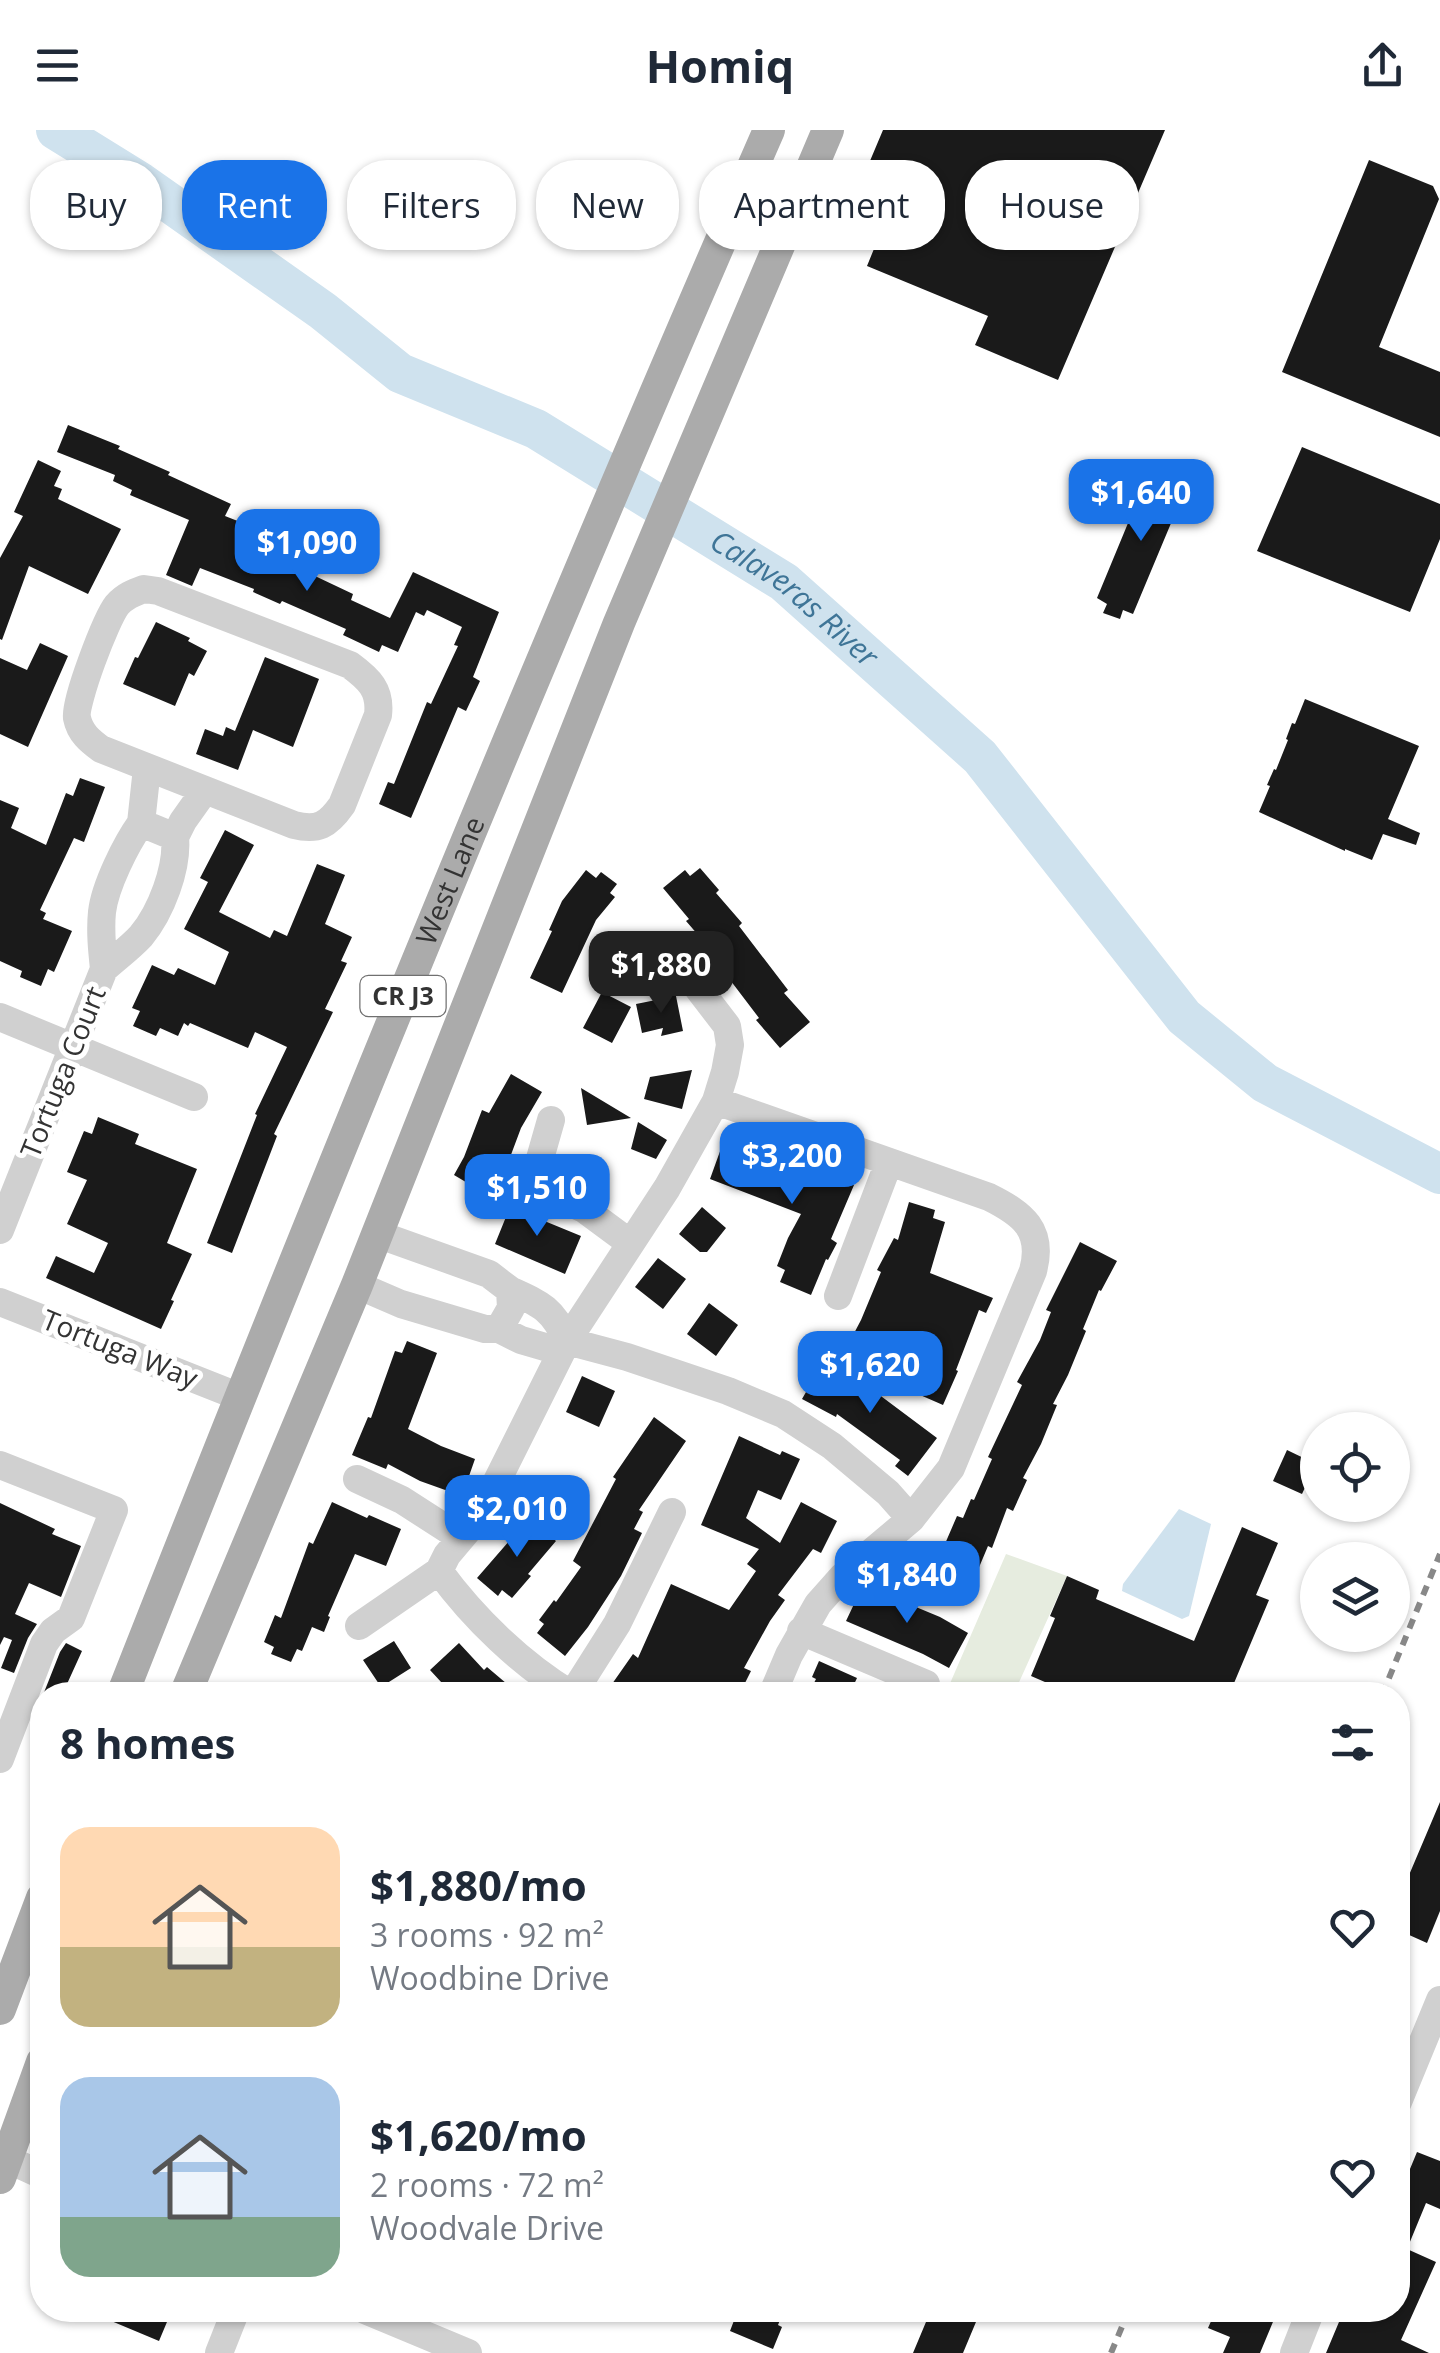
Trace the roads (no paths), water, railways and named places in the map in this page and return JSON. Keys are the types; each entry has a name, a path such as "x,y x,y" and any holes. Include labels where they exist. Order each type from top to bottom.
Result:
{"main road":[{"name":"West Lane","path":"127,1682 446,890 690,309 770,130"},
{"name":"CR J3","path":"191,1682 377,1234 619,623 824,136"},
{"path":"0,2010 30,1930"},
{"path":"2,2164 30,2093"}],"street":[{"path":"144,589 158,591 350,665 376,689 378,716 342,805 321,826 294,824 205,790 101,749 81,732 76,714 79,698 112,613 129,594 144,589"},
{"path":"147,768 142,823 176,837 205,790"},
{"name":"Tortuga Court","path":"0,1230 104,969 102,906 127,843 142,823"},
{"name":"Tortuga Court","path":"104,969 140,938 153,919 175,866 176,837"},
{"path":"359,1626 439,1572 447,1555 479,1517 567,1342 677,1172 716,1101 730,1045 727,1026 684,970 648,946"},
{"path":"0,1017 194,1096"},
{"path":"716,1101 989,1196 1015,1210 1032,1230 1038,1251 950,1468 911,1519 842,1577 818,1604 778,1682"},
{"path":"551,1120 537,1169 539,1183 584,1209 630,1243"},
{"path":"838,1296 889,1162"},
{"path":"377,1234 488,1274 558,1319 567,1342"},
{"path":"356,1284 401,1304 500,1330 545,1347 567,1342 627,1357 783,1414 832,1446 888,1493 911,1519"},
{"path":"500,1330 511,1308 510,1290"},
{"name":"Tortuga Way","path":"0,1302 240,1397"},
{"path":"0,1464 114,1510 71,1618 52,1631 44,1644 0,1759"},
{"path":"357,1479 402,1500 462,1538"},
{"path":"580,1682 617,1624 672,1512"},
{"path":"439,1572 536,1682"},
{"path":"801,1631 921,1682"},
{"path":"1410,2073 1440,2000"},
{"path":"2,2164 30,2172"},
{"path":"219,2353 231,2322"},
{"path":"393,2322 468,2353"},
{"path":"1294,2353 1306,2322"}],"water":[{"path":"1179,1509 1211,1524 1189,1616 1182,1619 1122,1591 1123,1584"}],"waterway":[{"name":"Calaveras River","path":"56,130 140,182 323,311 400,373 536,429 784,582 980,757 1184,1017 1265,1083 1440,1174"}],"railway":[{"path":"1387,1682 1440,1554"},
{"path":"1111,2353 1124,2322"}]}
